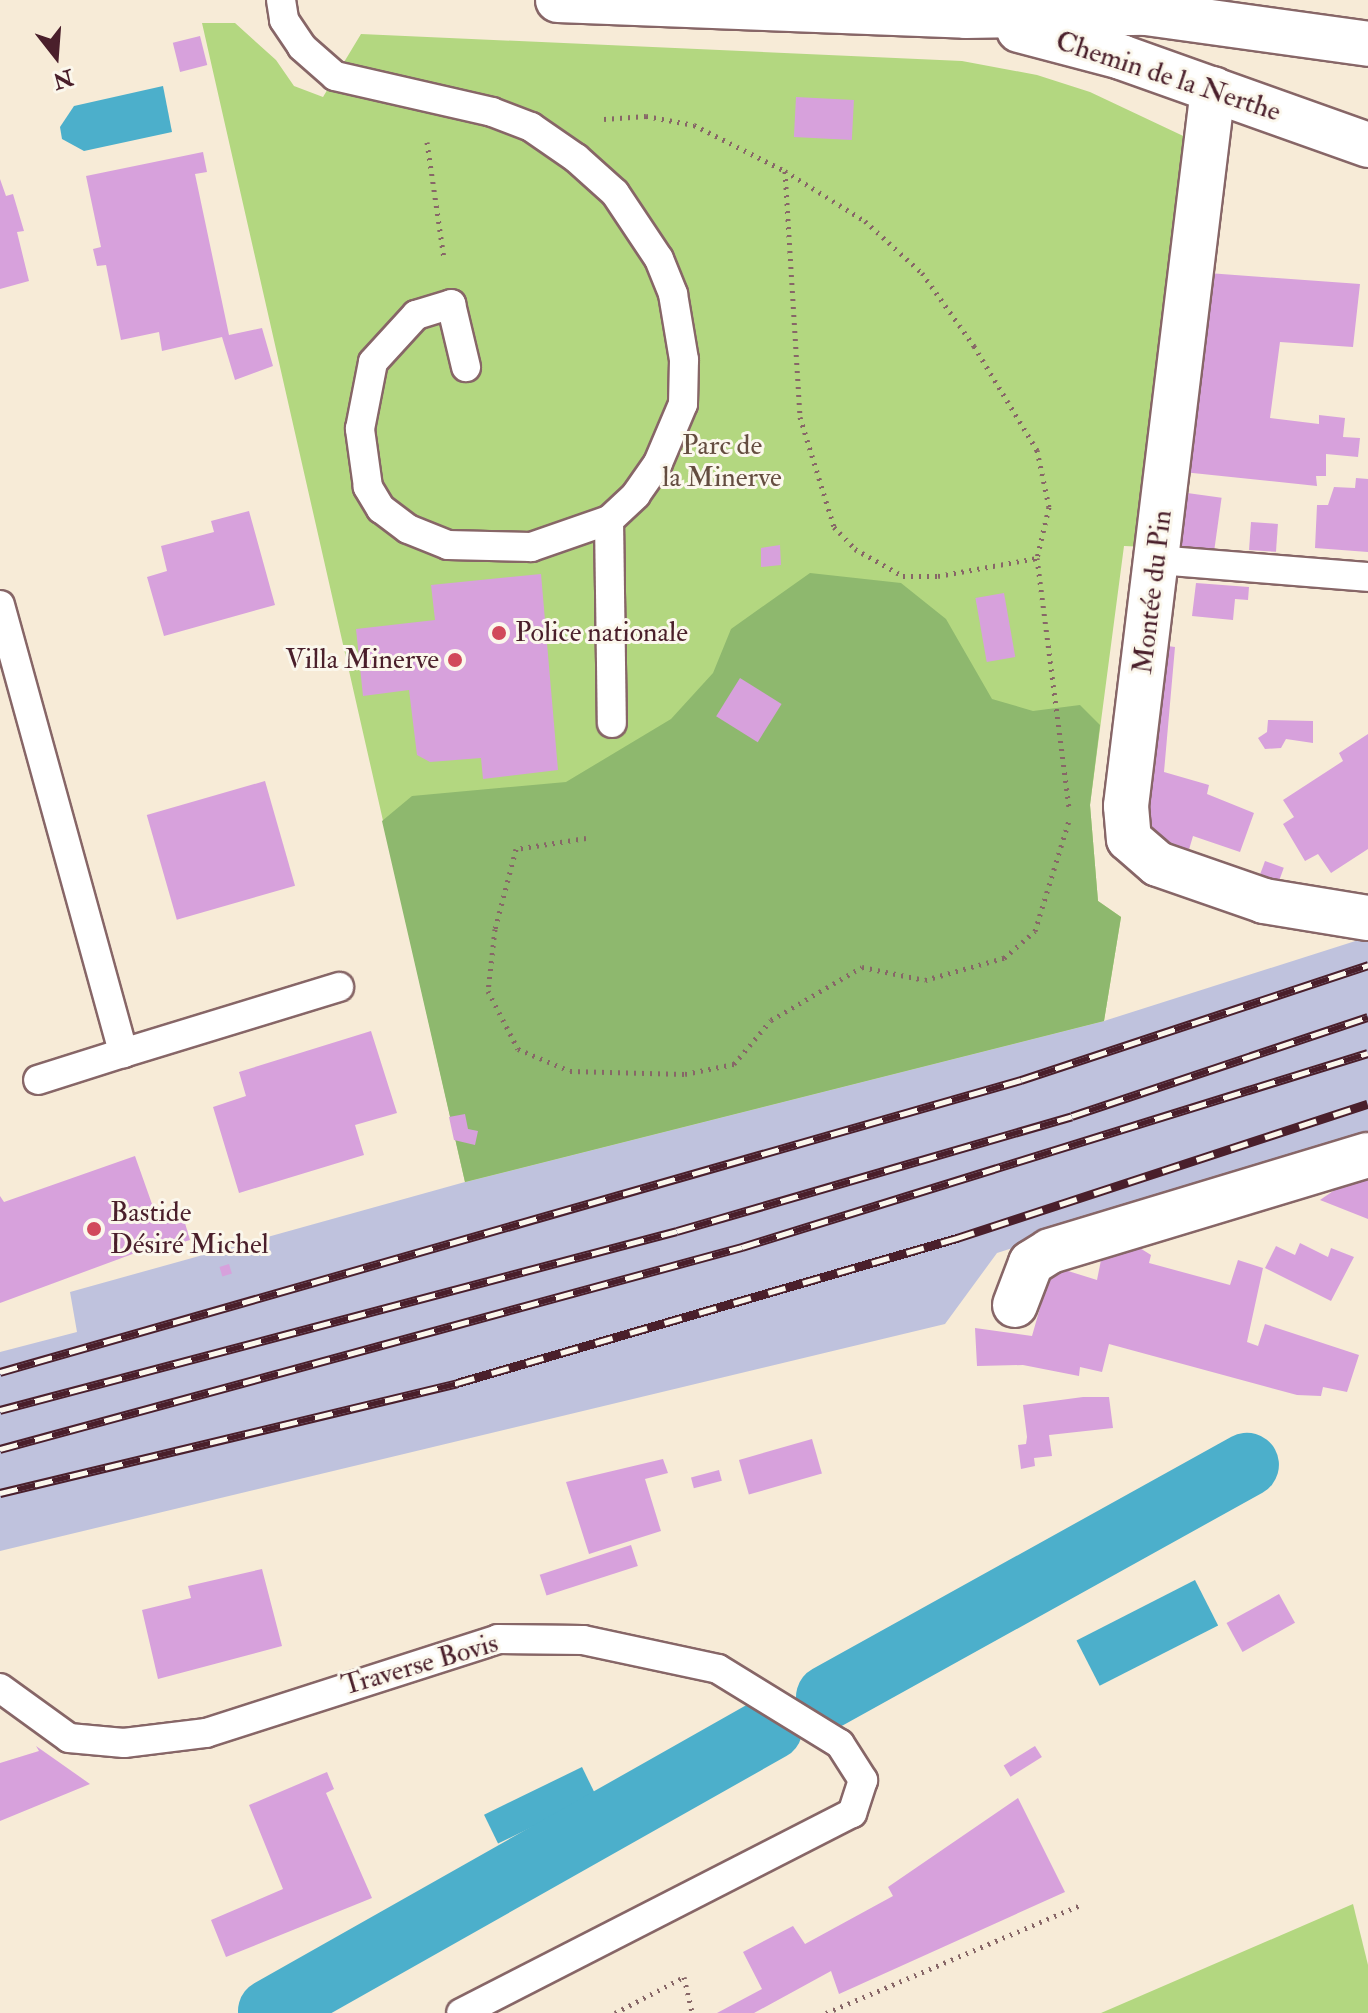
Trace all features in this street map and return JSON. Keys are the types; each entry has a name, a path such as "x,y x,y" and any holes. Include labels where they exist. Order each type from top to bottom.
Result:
{"street":[{"path":"558,0 792,5 966,16 1146,13 1368,44"},
{"name":"Chemin de la Nerthe","path":"966,16 1121,57 1368,145"},
{"name":"Montée du Pin","path":"1213,89 1126,806 1129,839 1158,864 1264,901 1368,918"},
{"path":"1015,1305 1031,1263 1050,1251 1368,1155"}],"lane":[{"path":"281,0 284,20 302,47 335,76 492,112 531,127 615,193 642,227 673,294 684,360 683,404 676,427 636,495 609,520 531,547 448,545 408,529 381,509 368,487 360,429 373,362 416,315 451,304 466,367"},
{"path":"609,520 612,723"},
{"path":"1157,560 1368,577"},
{"path":"0,605 123,1053"},
{"path":"38,1080 339,987"},
{"name":"Traverse Bovis","path":"0,1688 69,1738 124,1743 206,1733 498,1639 583,1640 718,1669 840,1744 863,1780 852,1813 461,2013"}],"path":[{"path":"557,146 572,127 595,119 646,116 694,125 785,171 865,221 922,273 1012,403 1037,450 1049,507 1037,558 1070,816 1035,931 1004,958 925,980 862,967 771,1020 734,1064 685,1074 570,1071 518,1049 488,991 495,929 516,849 586,838"},
{"path":"426,138 446,273"},
{"path":"785,171 800,417 834,527 855,549 903,576 938,576 1037,558"},
{"path":"826,2013 1083,1904"},
{"path":"615,2013 684,1977 692,2013"}],"shaded area":[{"path":"1368,937 1368,1133 997,1253 945,1324 0,1551 0,1352 77,1332 70,1292 465,1182 1104,1021"}],"green space":[{"name":"Parc de la Minerve","path":"202,23 235,23 276,60 294,86 323,97 361,34 962,61 1037,75 1090,92 1196,142 1146,547 1124,546 1090,805 1098,901 1121,917 1104,1021 465,1182"},
{"path":"810,573 901,583 946,619 992,699 1033,711 1080,705 1100,725 1090,805 1098,901 1121,917 1104,1021 465,1182 382,821 412,796 566,782 671,719 713,673 731,629"},
{"path":"1353,1904 1368,1965 1368,2013 1101,2013"}],"water":[{"path":"163,86 172,132 84,151 62,139 60,127 74,106"},
{"path":"1195,1580 1218,1625 1100,1686 1076,1640"},
{"path":"582,1767 596,1796 498,1844 484,1815"}],"building":[{"path":"200,36 207,65 180,72 173,43"},
{"path":"796,97 854,100 852,140 794,137"},
{"path":"203,152 207,172 195,174 229,335 262,328 273,366 235,380 222,337 162,351 159,332 121,340 106,265 97,266 93,249 101,247 86,176"},
{"path":"0,179 6,196 13,194 24,231 17,232 29,281 0,289"},
{"path":"1208,273 1360,284 1353,347 1280,342 1270,418 1319,424 1319,415 1345,418 1343,437 1360,438 1358,457 1326,454 1326,476 1316,476 1317,486 1183,472"},
{"path":"1356,478 1368,479 1368,552 1315,548 1317,505 1328,505 1334,487 1355,488"},
{"path":"1180,492 1222,498 1213,558 1172,552"},
{"path":"249,511 275,605 164,636 147,577 167,571 161,546 214,532 211,521"},
{"path":"1251,522 1278,524 1276,552 1249,550"},
{"path":"780,545 781,565 761,567 761,548"},
{"name":"Villa Minerve","path":"541,574 558,770 483,779 481,758 430,762 417,755 409,690 363,696 356,629 435,620 431,585"},
{"path":"1196,583 1249,587 1248,600 1235,599 1233,620 1192,616"},
{"path":"1004,593 1015,657 987,662 975,598"},
{"path":"1160,645 1175,647 1164,772 1209,785 1207,794 1254,813 1240,852 1193,836 1188,853 1160,836 1139,811"},
{"path":"740,678 782,704 758,742 716,716"},
{"path":"1268,720 1313,721 1313,743 1286,739 1281,748 1265,749 1258,738 1267,732"},
{"path":"1368,734 1368,849 1331,873 1318,854 1305,861 1283,824 1294,817 1283,800 1343,761 1339,753"},
{"path":"265,781 295,886 177,920 147,815"},
{"path":"1265,861 1284,868 1279,882 1260,875"},
{"path":"371,1031 397,1113 355,1125 364,1155 239,1193 213,1107 246,1096 239,1072"},
{"path":"465,1114 468,1129 478,1131 475,1145 454,1140 449,1117"},
{"name":"Bastide Désiré Michel","path":"135,1156 158,1221 182,1213 190,1240 167,1247 165,1242 0,1303 0,1196 4,1202"},
{"path":"1361,1172 1368,1173 1368,1219 1320,1200"},
{"path":"1300,1243 1328,1257 1331,1248 1354,1257 1331,1301 1265,1268 1276,1246 1295,1255"},
{"path":"1135,1245 1151,1255 1149,1263 1230,1285 1238,1260 1263,1268 1247,1342 1258,1346 1265,1324 1359,1355 1347,1392 1323,1387 1321,1396 1297,1395 1109,1344 1102,1372 1080,1367 1079,1376 1023,1365 977,1366 975,1328 1032,1336 1052,1266 1097,1280 1103,1250"},
{"path":"229,1264 232,1274 222,1276 219,1267"},
{"path":"1083,1397 1109,1397 1113,1428 1049,1435 1052,1456 1034,1458 1035,1466 1021,1469 1018,1445 1026,1444 1027,1437 1023,1405"},
{"path":"812,1439 822,1474 749,1495 739,1460"},
{"path":"663,1459 668,1473 645,1479 661,1531 589,1554 566,1482"},
{"path":"719,1470 722,1481 694,1488 691,1478"},
{"path":"631,1545 638,1566 546,1596 540,1575"},
{"path":"262,1569 282,1646 158,1679 142,1610 191,1598 188,1586"},
{"path":"1279,1594 1295,1623 1243,1652 1227,1623"},
{"path":"36,1746 90,1784 0,1821 0,1763 39,1751"},
{"path":"1035,1746 1042,1757 1011,1777 1004,1766"},
{"path":"327,1772 334,1789 326,1793 372,1898 226,1957 211,1920 283,1889 249,1805"},
{"path":"1018,1798 1065,1892 839,1994 831,1971 754,2013 717,2013 762,1989 743,1952 793,1926 805,1944 893,1896 888,1887"}],"waterway":[{"path":"828,1697 1247,1465"},
{"path":"270,2011 771,1728"}],"railway":[{"path":"0,1372 1021,1080 1368,965"},
{"path":"0,1410 677,1231 1072,1116 1368,1017"},
{"path":"0,1449 742,1247 1368,1053"},
{"path":"0,1493 457,1383 957,1238 1368,1104"}],"place":[{"name":"Police nationale","path":"499,633"},
{"name":"Villa Minerve","path":"455,660"},
{"name":"Bastide Désiré Michel","path":"94,1229"}]}
